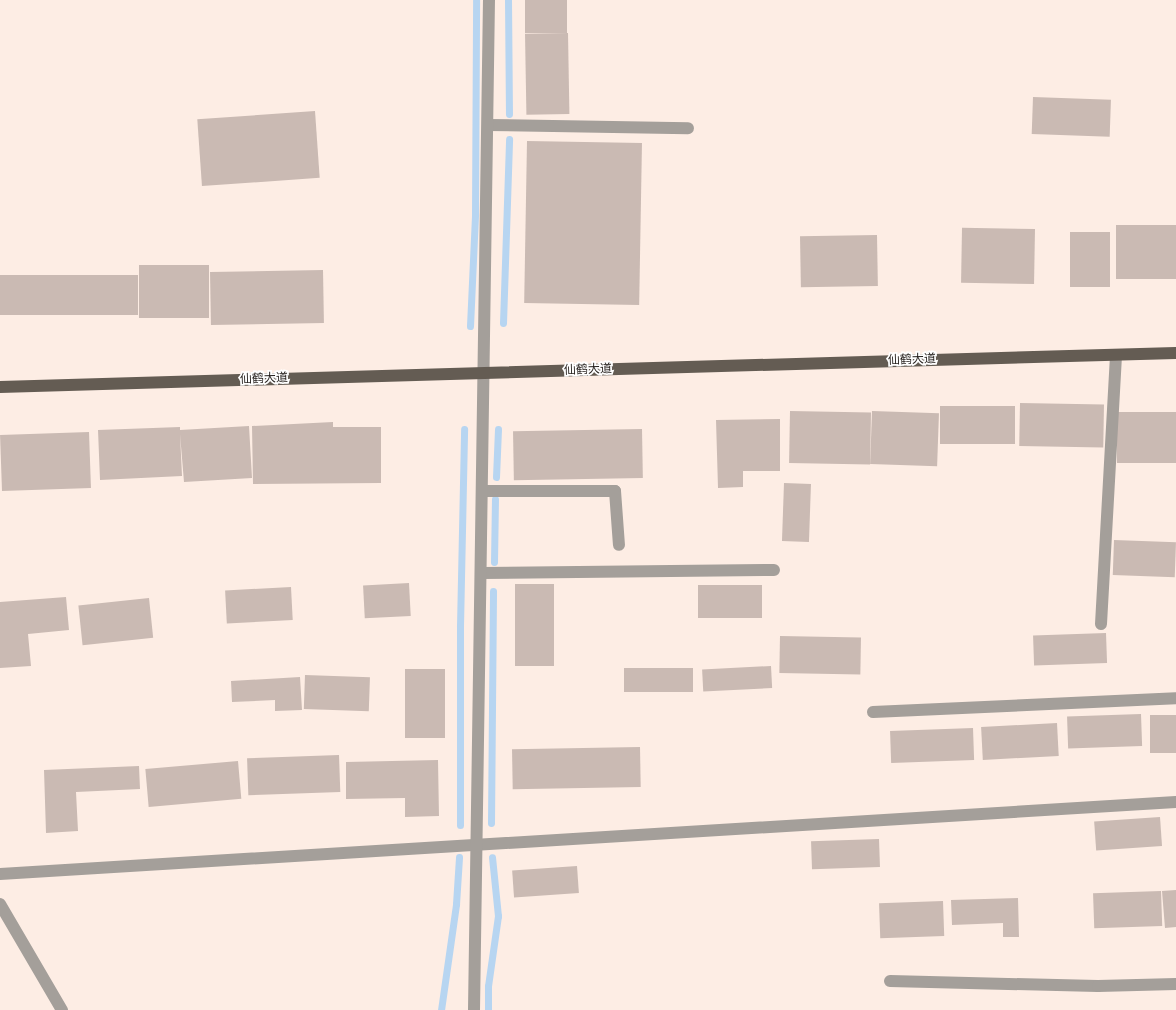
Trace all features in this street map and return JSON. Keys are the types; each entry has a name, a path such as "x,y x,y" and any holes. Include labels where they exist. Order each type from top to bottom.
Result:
{"main road":[{"name":"仙鹤大道","path":"0,387 1176,353"}],"street":[{"path":"474,1010 478,844 490,0"},
{"path":"488,125 688,128"},
{"path":"1101,624 1116,355"},
{"path":"483,490 615,491 619,545"},
{"path":"482,574 774,570"},
{"path":"873,712 1176,698"},
{"path":"0,874 1176,802"},
{"path":"0,904 62,1010"},
{"path":"890,981 1098,986 1176,984"}],"building":[{"path":"525,0 567,0 567,33 525,33"},
{"path":"568,33 569,114 526,115 525,34"},
{"path":"1033,97 1111,100 1110,137 1032,134"},
{"path":"315,111 320,178 202,186 197,119"},
{"path":"527,141 642,143 639,305 524,303"},
{"path":"1116,225 1176,225 1176,279 1116,279"},
{"path":"962,228 1035,229 1034,284 961,283"},
{"path":"1070,232 1110,232 1110,287 1070,287"},
{"path":"877,235 878,286 801,287 800,236"},
{"path":"139,265 209,265 209,318 139,318"},
{"path":"323,270 324,323 211,325 210,272"},
{"path":"0,275 138,275 138,315 0,315"},
{"path":"1020,403 1104,404 1103,447 1019,446"},
{"path":"940,406 1015,406 1015,444 940,444"},
{"path":"790,411 871,412 870,464 789,463"},
{"path":"872,411 939,413 937,466 870,464"},
{"path":"1117,412 1176,412 1176,463 1117,463"},
{"path":"780,419 780,471 743,471 743,487 718,488 716,420"},
{"path":"333,422 333,427 381,427 381,483 253,484 252,426"},
{"path":"249,426 252,478 184,482 180,434 182,476 100,480 98,430 180,427 180,430"},
{"path":"642,429 643,478 514,480 513,431"},
{"path":"89,432 91,488 2,491 0,435"},
{"path":"784,483 811,484 809,542 782,541"},
{"path":"1114,540 1176,542 1175,577 1113,575"},
{"path":"409,583 411,616 365,618 363,585"},
{"path":"515,584 554,584 554,666 515,666"},
{"path":"698,585 762,585 762,618 698,618"},
{"path":"291,587 293,620 227,623 225,590"},
{"path":"66,597 69,630 28,634 31,666 0,668 0,602"},
{"path":"149,598 153,638 83,645 78,605"},
{"path":"1106,633 1107,663 1034,666 1033,636"},
{"path":"780,636 861,637 860,674 779,673"},
{"path":"771,666 772,688 703,692 702,670"},
{"path":"624,668 693,668 693,692 624,692"},
{"path":"405,669 445,669 445,738 405,738"},
{"path":"305,675 370,677 369,711 304,709"},
{"path":"300,677 302,710 275,711 275,700 232,702 231,681"},
{"path":"1141,714 1142,746 1068,749 1067,717"},
{"path":"1150,715 1176,715 1176,753 1150,753"},
{"path":"1057,723 1059,756 983,760 981,727"},
{"path":"973,728 974,760 891,763 890,731"},
{"path":"640,747 641,787 513,789 512,749"},
{"path":"339,755 340,792 248,795 247,758"},
{"path":"438,760 439,816 405,817 405,798 346,799 346,762"},
{"path":"238,761 241,799 149,807 145,769"},
{"path":"139,766 140,789 76,792 78,831 46,833 44,770"},
{"path":"1160,817 1162,846 1096,851 1094,822"},
{"path":"879,839 880,867 812,869 811,841"},
{"path":"577,866 579,893 514,897 512,871"},
{"path":"1176,890 1176,927 1165,928 1162,891"},
{"path":"1161,891 1162,926 1094,928 1093,893"},
{"path":"1018,898 1019,937 1003,937 1003,923 952,925 951,900"},
{"path":"943,901 944,936 880,938 879,903"}],"waterway":[{"path":"470,326 475,214 476,0"},
{"path":"508,0 509,114"},
{"path":"503,323 509,139"},
{"path":"460,825 460,626 464,429"},
{"path":"496,477 498,429"},
{"path":"494,562 495,499"},
{"path":"491,823 493,591"},
{"path":"441,1010 456,904 459,857"},
{"path":"488,1010 488,986 498,916 492,857"}]}
